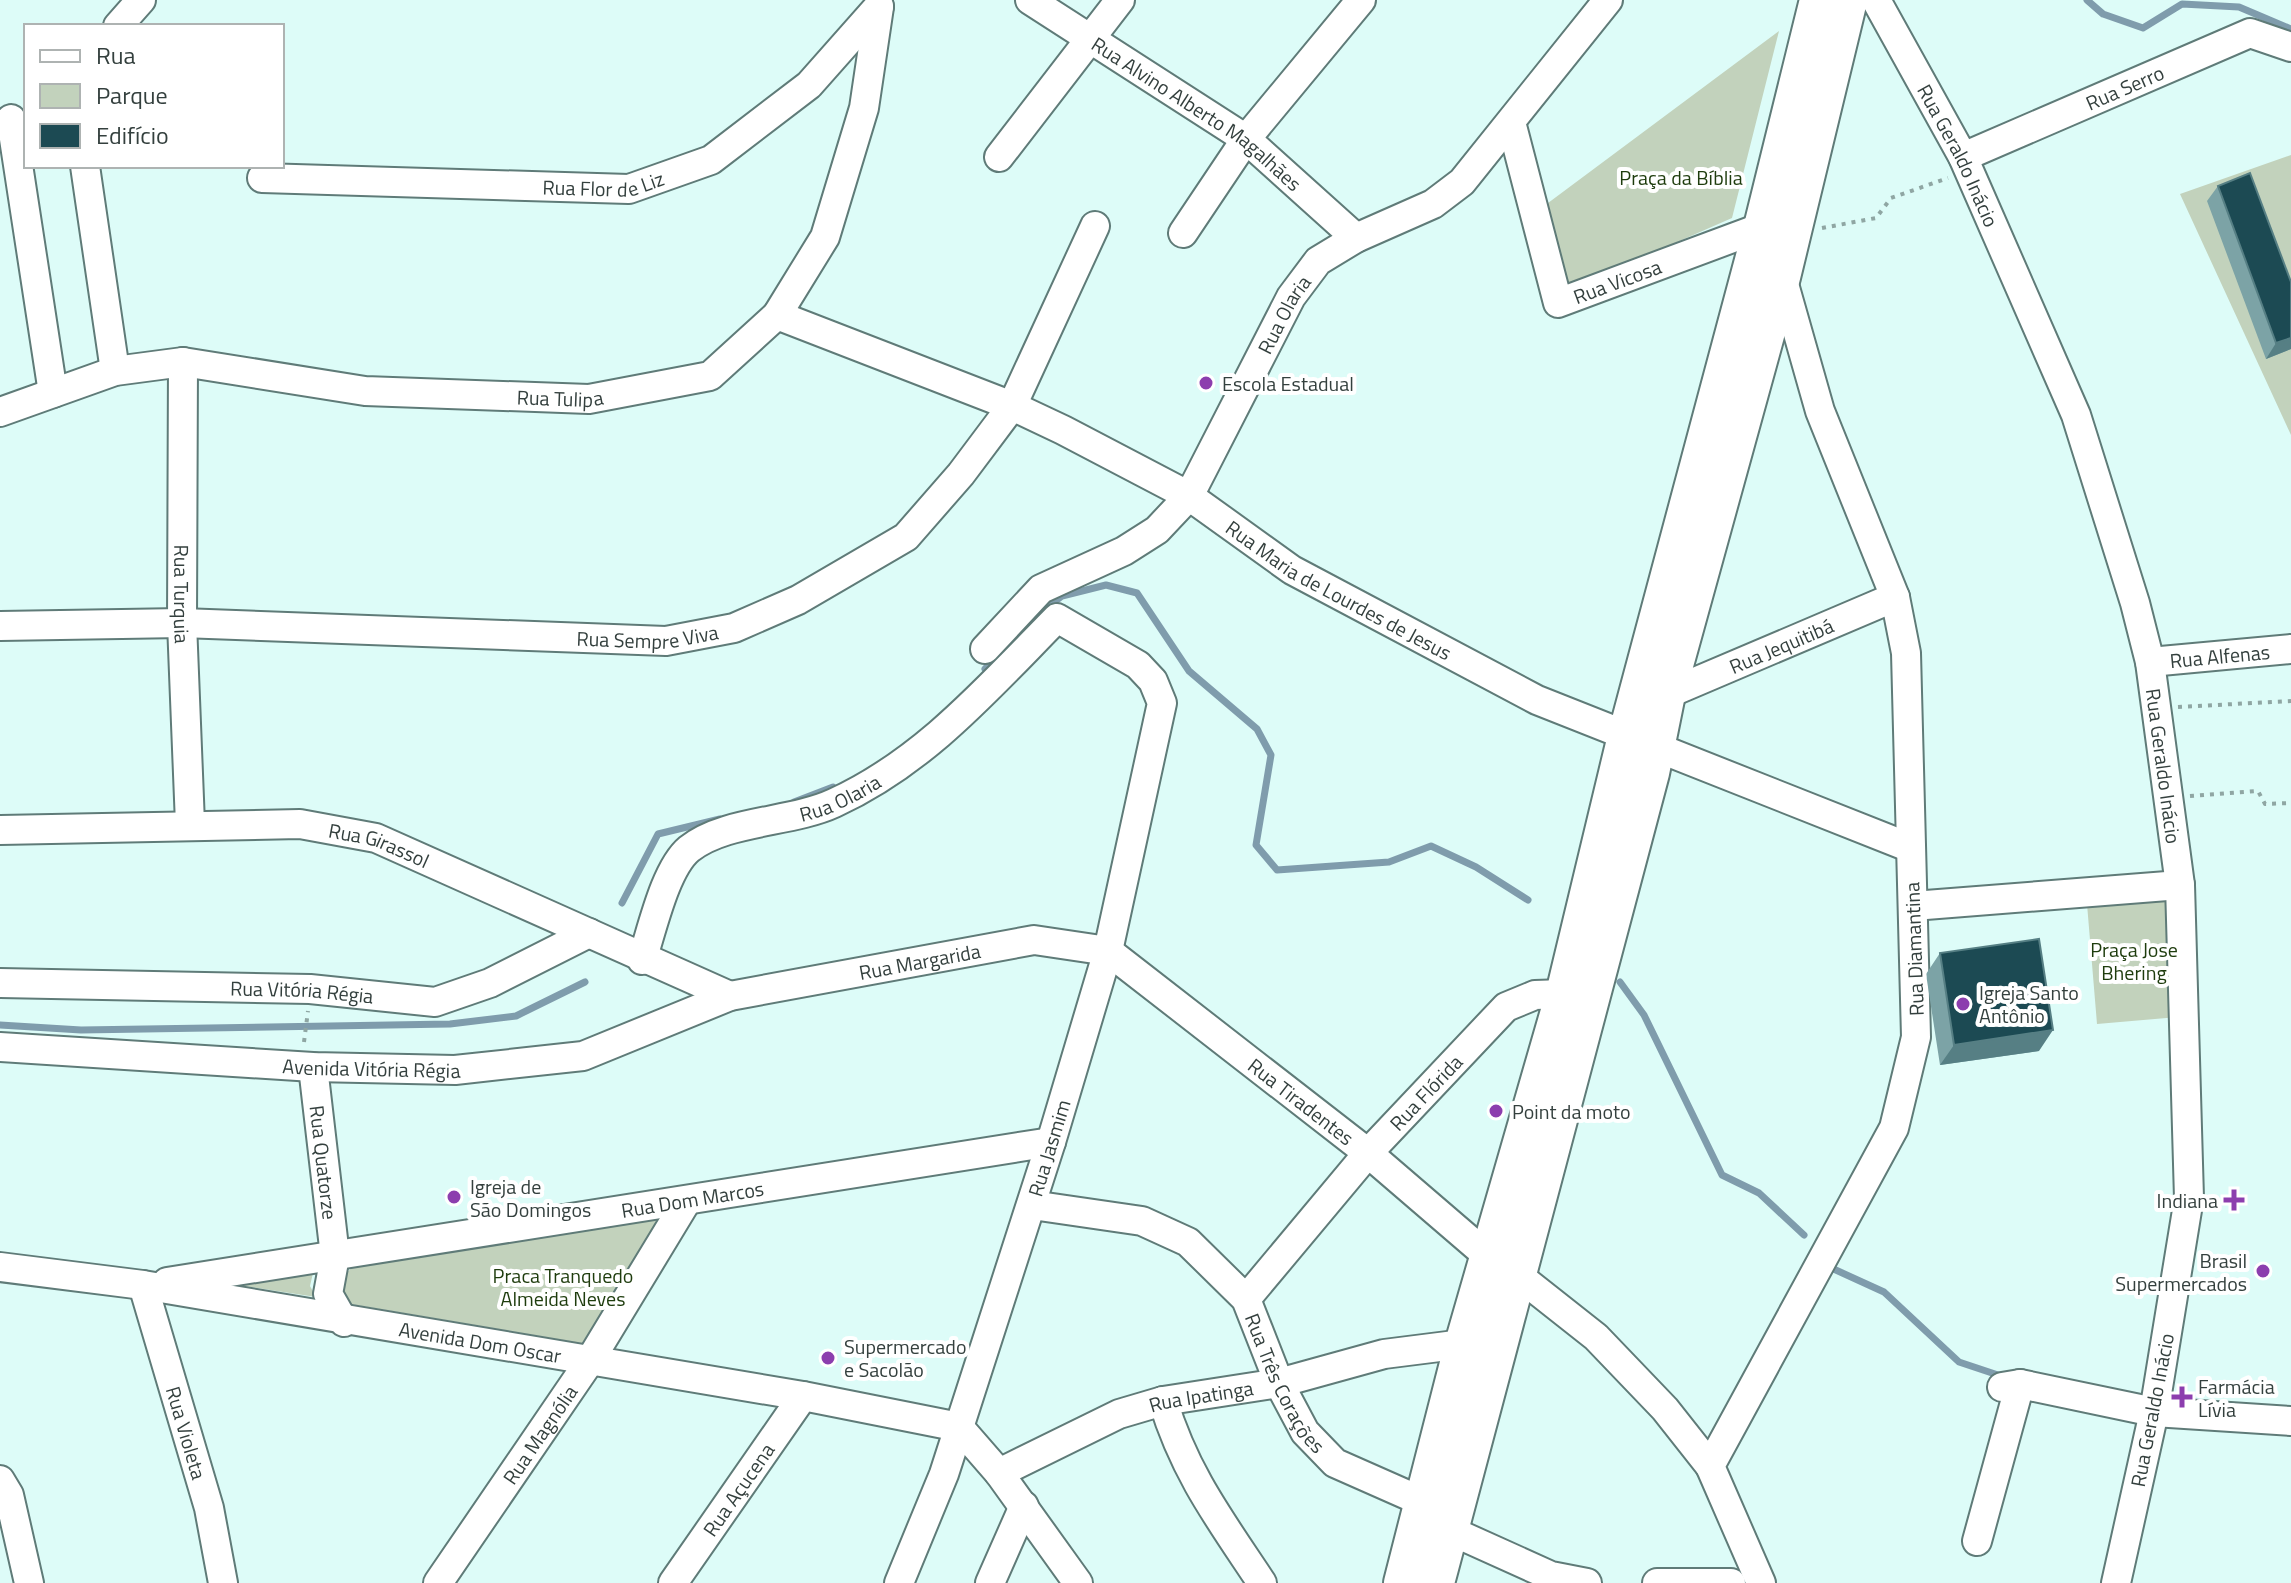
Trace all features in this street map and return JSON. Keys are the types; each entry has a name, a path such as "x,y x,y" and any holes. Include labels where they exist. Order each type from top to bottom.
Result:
{"main road":[{"path":"1436,1583 1520,1277 1641,742 1667,694 1782,277 1777,230 1818,0"},
{"path":"1402,1583 1463,1344 1641,742 1777,230 1849,0"}],"street":[{"path":"120,24 141,0"},
{"name":"Rua Alvino Alberto Magalhães","path":"1030,0 1246,139 1356,238"},
{"path":"999,157 1120,0"},
{"path":"1183,233 1246,139 1361,0"},
{"name":"Rua Olaria","path":"985,649 1041,589 1135,544 1157,530 1189,496 1291,297 1318,261 1356,238 1433,204 1462,182 1608,0"},
{"name":"Rua Geraldo Inácio","path":"1876,0 1966,164 2076,415 2135,603 2150,662 2180,885 2189,1198 2154,1412 2116,1583"},
{"name":"Rua Flor de Liz","path":"262,178 629,189 711,160 809,85 876,2"},
{"name":"Rua Tulipa","path":"0,412 115,371 183,362 365,391 589,399 710,376 777,315 825,237 864,108 876,2"},
{"name":"Rua Serro","path":"1966,164 2250,33 2289,45"},
{"path":"11,119 53,393"},
{"name":"Rua Vicosa","path":"1511,122 1558,303 1777,230"},
{"path":"85,168 115,371"},
{"name":"Rua Sempre Viva","path":"0,626 182,623 666,641 734,628 798,600 906,537 961,474 1012,406 1095,226"},
{"name":"Rua Diamantina","path":"1710,1466 1894,1128 1916,1037 1906,653 1895,597 1820,411 1782,277"},
{"name":"Rua Maria de Lourdes de Jesus","path":"777,315 1012,406 1189,496 1292,570 1537,700 1911,848"},
{"name":"Rua Turquia","path":"183,362 182,623 190,824"},
{"name":"Rua Jequitibá","path":"1667,694 1895,597"},
{"name":"Rua Olaria","path":"642,960 672,873 686,851 705,838 830,805 891,774 939,735 1057,618 1138,665 1153,681 1162,703"},
{"name":"Rua Alfenas","path":"2150,662 2291,649"},
{"name":"Rua Jasmim","path":"899,1583 959,1427 1051,1142 1108,951 1162,703"},
{"name":"Rua Girassol","path":"0,830 300,824 376,838 589,933 642,960 730,996"},
{"path":"1913,906 2180,885"},
{"name":"Rua Vitória Régia","path":"0,983 310,989 435,1002 490,983 589,933"},
{"name":"Rua Margarida","path":"730,996 1034,940 1108,951"},
{"name":"Rua Tiradentes","path":"1108,951 1368,1153 1489,1257"},
{"name":"Rua Flórida","path":"1246,1299 1368,1153 1506,1007 1535,995 1564,994"},
{"name":"Avenida Vitória Régia","path":"0,1047 313,1067 455,1070 583,1056 730,996"},
{"name":"Rua Quatorze","path":"313,1067 335,1256 327,1283 328,1294 344,1322"},
{"name":"Rua Dom Marcos","path":"143,1285 686,1202 1051,1142"},
{"name":"Rua Magnólia","path":"438,1583 589,1362 686,1202"},
{"name":"Rua Três Corações","path":"1032,1205 1142,1221 1188,1242 1246,1299 1279,1383 1305,1432 1335,1463 1421,1501"},
{"name":"Avenida Dom Oscar","path":"0,1267 143,1285 344,1322 803,1396 959,1427"},
{"path":"1520,1277 1596,1337 1665,1409 1710,1466 1761,1583"},
{"name":"Rua Violeta","path":"143,1285 209,1508 223,1583"},
{"name":"Rua Ipatinga","path":"999,1473 1119,1414 1163,1401 1279,1383 1384,1354 1463,1344"},
{"path":"1977,1541 2011,1386 2154,1412 2291,1421"},
{"name":"Rua Açucena","path":"673,1583 803,1396"},
{"path":"1163,1401 1176,1445 1192,1477 1262,1583"},
{"path":"959,1427 999,1473 1078,1583"},
{"path":"0,1480 9,1495 29,1583"},
{"path":"990,1583 1024,1506"},
{"path":"1449,1530 1549,1580 1587,1583"},
{"path":"1657,1583 1722,1583"}],"path":[{"path":"1777,230 1876,218 1891,198 1966,164"},
{"path":"2156,708 2291,701"},
{"path":"2168,798 2258,791 2265,804 2291,803"},
{"path":"304,1040 309,1005"}],"green space":[{"name":"Praça da Bíblia","path":"1779,31 1732,218 1563,292 1544,206"},
{"path":"2291,155 2291,435 2180,194"},
{"name":"Praça Jose Bhering","path":"2173,896 2178,1017 2097,1024 2087,904"},
{"name":"Praca Tranquedo Almeida Neves","path":"654,1219 657,1223 586,1344 350,1304 342,1294 344,1275 354,1266"},
{"path":"313,1273 310,1286 316,1297 224,1283"}],"building":[{"path":"2250,173 2291,282 2291,338 2276,343 2218,186"},
{"path":"2039,939 2053,1030 1954,1045 1940,953"}],"waterway":[{"path":"2087,0 2103,14 2143,28 2182,4 2239,7 2291,29"},
{"path":"1033,618 1062,596 1106,585 1137,593 1189,671 1257,729 1271,755 1256,845 1277,870 1389,862 1431,846 1476,867 1528,900"},
{"path":"985,669 1000,653"},
{"path":"794,802 833,787"},
{"path":"622,903 658,834 720,819"},
{"path":"0,1025 81,1030 450,1024 516,1016 585,982"},
{"path":"1620,982 1644,1015 1722,1175 1759,1193 1804,1235"},
{"path":"1827,1266 1884,1292 1959,1362 2004,1377"}],"place":[{"name":"Escola Estadual","path":"1206,383"},
{"name":"Igreja Santo Antônio","path":"1963,1004"},
{"name":"Point da moto","path":"1496,1111"},
{"name":"Igreja de São Domingos","path":"454,1197"},
{"name":"Indiana","path":"2234,1200"},
{"name":"Brasil Supermercados","path":"2263,1271"},
{"name":"Supermercado e Sacolão","path":"828,1358"},
{"name":"Farmácia Lívia","path":"2182,1397"}]}
